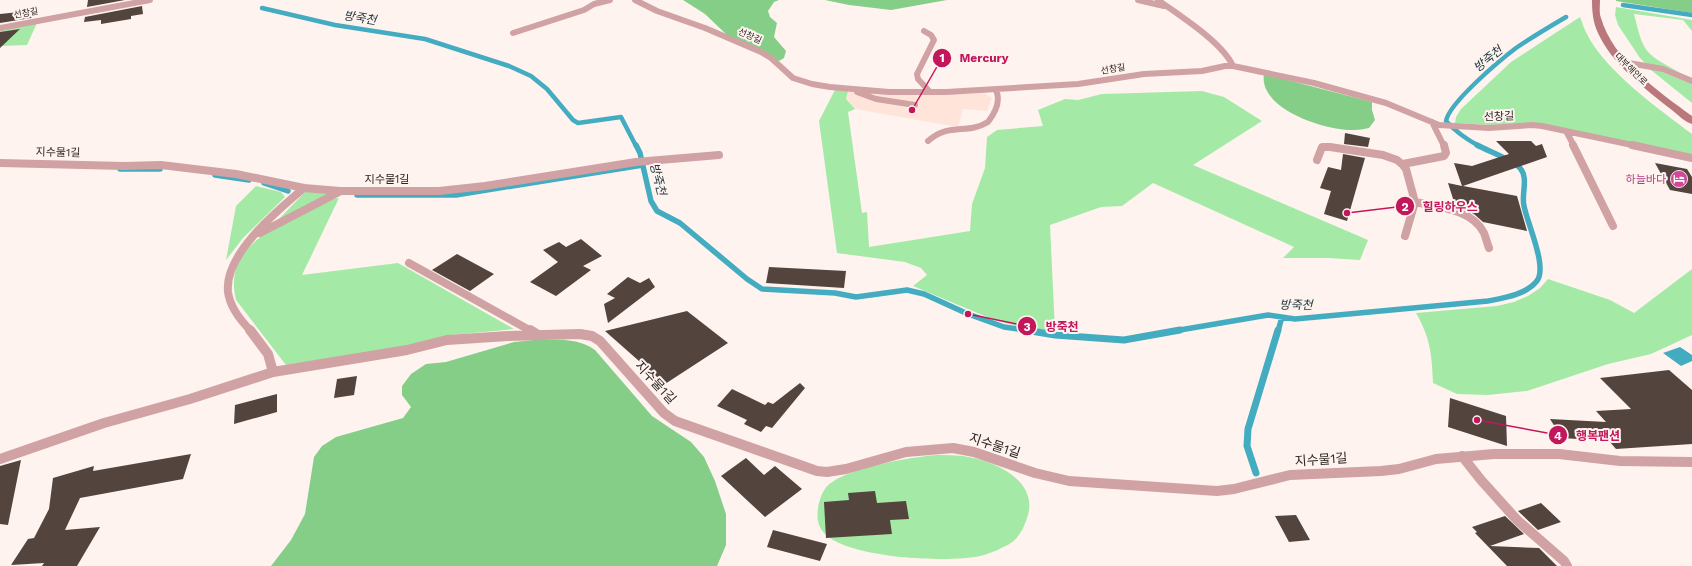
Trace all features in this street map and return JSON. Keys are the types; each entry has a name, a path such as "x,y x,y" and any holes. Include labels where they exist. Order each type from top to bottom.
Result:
{"street":[{"name":"대부해안로","path":"1596,0 1596,16 1601,31 1613,50 1623,62 1660,97 1692,121"}],"lane":[{"name":"선창길","path":"0,28 150,0"},
{"path":"513,33 584,10 594,4 610,0"},
{"name":"선창길","path":"635,0 657,11 705,28 761,52 771,58 793,78 812,84 853,89 930,92 996,90 1078,84 1144,74 1202,71 1225,66 1233,66 1300,80 1379,101 1400,108 1435,124 1489,128 1532,125 1692,158"},
{"path":"1138,0 1167,7"},
{"path":"1158,0 1227,54 1233,62 1233,66"},
{"path":"924,31 931,35 934,40 917,74 918,79 930,92"},
{"path":"1623,62 1662,69 1692,81"},
{"name":"선창길","path":"853,89 861,94 876,99 914,105"},
{"path":"928,142 938,132 978,126 986,123 991,117 999,101 996,90"},
{"path":"1403,164 1444,156 1446,153 1445,148 1435,124"},
{"path":"1566,131 1613,226"},
{"path":"1317,160 1322,147 1330,147 1386,157 1397,160 1403,164 1406,169 1415,202 1405,236"},
{"name":"지수물1길","path":"0,163 124,166 161,164 236,174 304,188 340,191 454,190 648,160 720,155"},
{"name":"지수물1길","path":"273,372 270,357 264,347 237,314 229,300 228,285 231,270 239,255 254,236 282,207 304,188"},
{"name":"지수물1길","path":"254,236 340,191"},
{"path":"1415,202 1450,210 1465,216 1476,223 1484,232 1489,248"},
{"path":"409,263 539,336"},
{"name":"지수물1길","path":"0,459 104,423 190,399 273,372 407,350 448,340 508,336 580,334 592,336 600,341 664,413 676,421 817,471 828,473 841,471 894,454 949,448 962,449 981,454 1046,476 1069,481 1217,491 1234,489 1290,475 1399,469 1436,459 1462,456 1532,453 1620,460 1692,462"},
{"path":"1462,456 1499,501 1517,520 1564,561 1567,566"}],"shaded area":[{"path":"848,91 928,95 984,93 992,98 987,111 963,109 958,127 855,109 846,99"}],"green space":[{"path":"683,0 779,0 774,2 768,11 770,17 777,23 774,37 786,51 784,58 779,61 727,35 705,14"},
{"path":"825,0 947,0 891,10 849,5"},
{"path":"1692,0 1692,13 1616,1"},
{"path":"1616,7 1692,20 1692,31 1683,20 1634,14 1640,37 1647,51 1659,61 1681,73 1668,68 1645,63 1640,58 1618,25 1615,15"},
{"path":"1580,17 1595,48 1606,62 1634,88 1692,134 1692,156 1540,124 1490,125 1455,123 1456,117 1461,109 1511,62"},
{"path":"37,23 27,45 0,46 0,30"},
{"path":"1652,69 1692,84 1692,103 1651,70"},
{"path":"1264,74 1372,102 1372,110 1375,120 1369,128 1356,130 1327,127 1296,116 1272,98 1265,86"},
{"path":"835,90 848,91 846,99 855,109 848,112 862,213 867,212 869,247 970,231 972,204 985,168 987,137 997,130 1043,126 1038,110 1065,99 1078,100 1102,94 1202,91 1224,97 1262,121 1193,165 1368,240 1360,260 1283,258 1294,247 1153,183 1122,206 1101,207 1050,225 1055,331 1021,327 994,320 913,286 927,275 921,268 905,262 837,253 819,121"},
{"path":"256,186 281,192 285,197 243,238 226,260 236,206"},
{"path":"306,191 331,193 276,222"},
{"path":"339,198 302,275 398,263 514,329 452,335 399,348 286,365 236,300 234,287 235,273 240,260 260,237 287,219 328,199"},
{"path":"1692,269 1692,335 1651,354 1608,364 1527,391 1488,395 1457,394 1433,383 1429,346 1421,322 1416,313 1497,306 1514,302 1528,296 1540,288 1548,279 1610,300 1634,313"},
{"path":"534,340 574,341 595,350 652,416 691,442 704,457 715,481 726,514 726,545 717,566 271,566 291,540 305,514 314,457 322,446 336,437 403,418 411,407 402,395 402,386 411,374 426,364 446,362 514,342"},
{"path":"953,455 975,458 999,467 1019,482 1026,491 1029,502 1028,515 1020,534 1014,540 1000,549 980,556 945,559 921,558 871,553 849,547 832,539 821,529 818,519 819,503 825,489 833,482 844,476 876,465 910,458"}],"water":[{"path":"1680,347 1692,355 1692,361 1681,366 1663,353"}],"building":[{"path":"88,0 125,0 87,7"},
{"path":"142,6 143,14 131,16 131,19 101,24 101,20 84,22 85,17"},
{"path":"39,10 31,18 0,23 0,14"},
{"path":"20,29 0,48 0,32"},
{"path":"1345,133 1370,138 1368,147 1344,144"},
{"path":"1496,141 1531,141 1536,146 1542,144 1547,157 1463,186 1517,196 1527,231 1483,222 1474,214 1455,205 1448,183 1462,186 1454,163 1472,166 1509,154"},
{"path":"1343,154 1365,158 1347,221 1324,214 1331,191 1320,188 1328,167 1341,170"},
{"path":"1655,163 1687,169 1692,177 1692,194 1670,190"},
{"path":"581,239 602,256 583,266 591,270 556,296 530,282 558,262 543,250 559,242 566,247"},
{"path":"457,254 494,274 470,291 432,270"},
{"path":"769,267 846,271 844,288 766,283"},
{"path":"628,277 640,283 649,278 655,287 608,323 604,304 615,298 607,294"},
{"path":"687,311 728,343 665,384 605,331"},
{"path":"1669,370 1692,390 1692,444 1616,449 1609,441 1562,438 1550,419 1606,422 1596,411 1631,409 1600,378"},
{"path":"357,376 354,395 334,398 337,379"},
{"path":"800,383 805,388 772,428 766,426 761,432 744,424 747,420 717,406 732,389 765,405 768,402 773,404"},
{"path":"277,394 277,412 234,424 235,405"},
{"path":"1450,398 1506,416 1507,446 1448,427"},
{"path":"191,454 183,479 80,498 65,530 100,527 77,566 42,566 44,563 11,565 28,539 34,538 49,509 53,478 94,466 93,471"},
{"path":"746,458 764,475 775,466 802,489 765,517 721,476"},
{"path":"21,460 8,525 0,524 0,466"},
{"path":"875,491 877,503 906,501 909,519 890,520 892,534 826,538 824,502 849,500 848,493"},
{"path":"1541,503 1561,522 1538,530 1518,511"},
{"path":"1296,515 1310,540 1289,542 1275,516"},
{"path":"1505,516 1524,534 1490,546 1539,548 1557,566 1507,566 1475,533 1477,532 1472,527"},
{"path":"773,530 827,544 820,561 767,547"}],"waterway":[{"name":"방죽천","path":"1623,5 1692,15"},
{"name":"방죽천","path":"262,8 335,25 425,39 509,66 531,76 547,89 573,120 578,123 621,117 636,146"},
{"name":"방죽천","path":"1478,146 1461,135 1446,121 1449,113 1476,82 1516,48 1566,17"},
{"name":"방죽천","path":"636,145 640,153 643,165"},
{"name":"방죽천","path":"1282,317 1295,319 1488,301 1520,293 1536,282 1539,276 1539,257 1523,201 1523,172 1512,162 1478,146"},
{"path":"357,195 456,195 643,165"},
{"name":"방죽천","path":"643,165 651,201 657,211 680,223 747,279 762,289 835,293 856,297 907,290 924,294 968,314 1004,327 1025,330"},
{"path":"120,169 160,169"},
{"path":"215,175 249,180"},
{"path":"264,183 288,191"},
{"name":"방죽천","path":"1174,331 1268,315 1282,317"},
{"path":"1278,331 1282,317"},
{"name":"방죽천","path":"1025,330 1032,331"},
{"name":"방죽천","path":"1025,330 1055,335 1124,340 1180,330"},
{"path":"1256,473 1247,446 1248,429 1278,330"}],"place":[{"name":"Mercury","path":"912,110"},
{"name":"하늘바다","path":"1679,179"},
{"name":"힐링하우스","path":"1347,213"},
{"name":"방죽천","path":"968,314"},
{"name":"행복팬션","path":"1477,420"}]}
